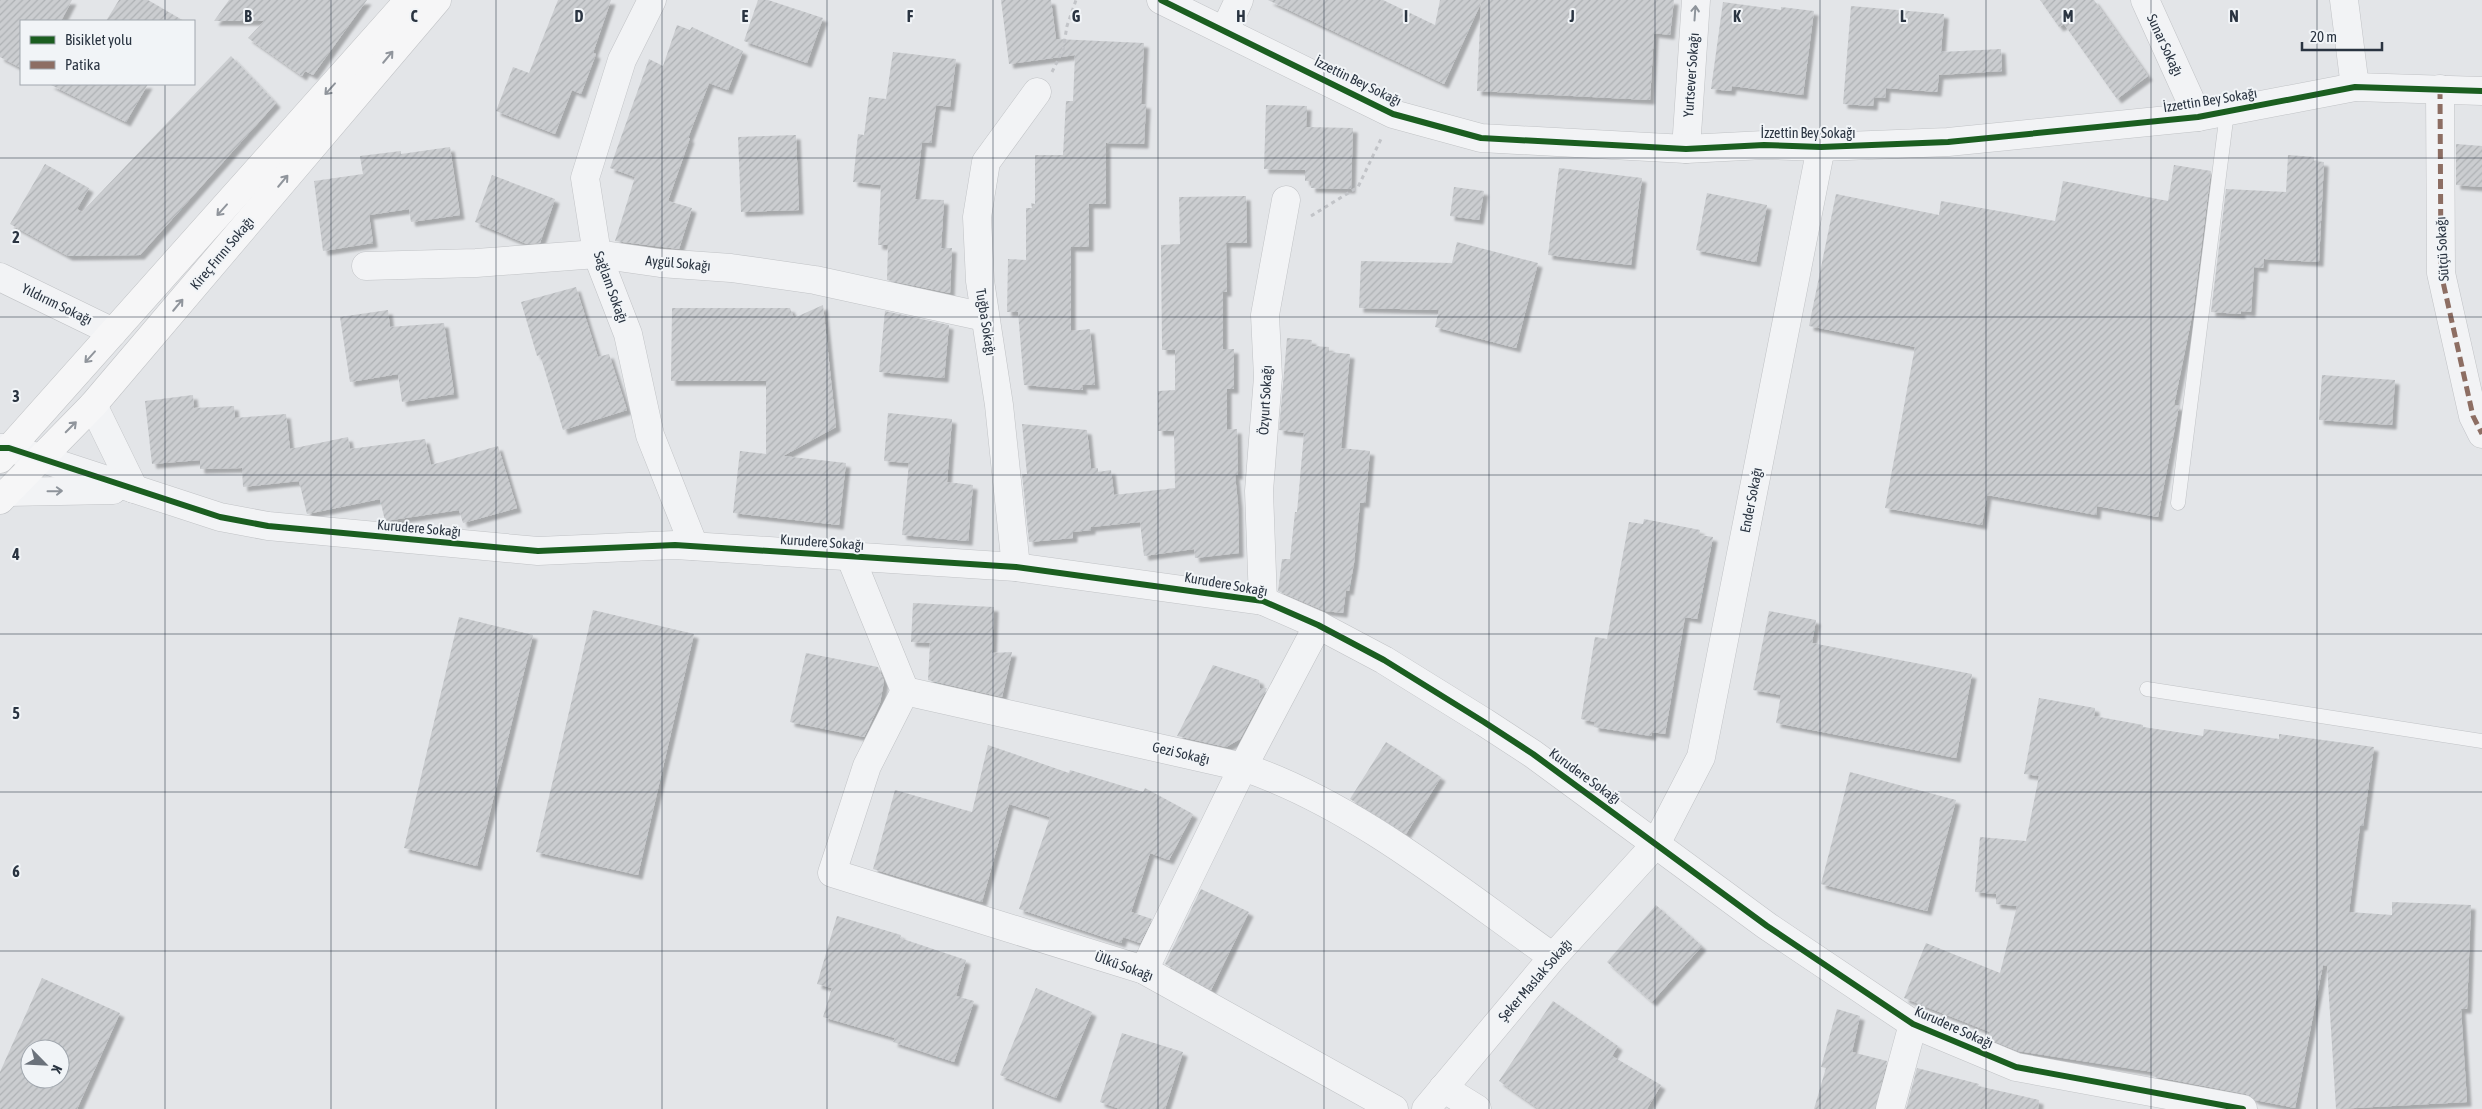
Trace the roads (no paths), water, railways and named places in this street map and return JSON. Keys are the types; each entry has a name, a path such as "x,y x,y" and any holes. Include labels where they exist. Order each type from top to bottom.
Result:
{"main road":[{"name":"Kireç Fırını Sokağı","path":"3,452 113,332 409,0"},
{"name":"Kireç Fırını Sokağı","path":"3,496 93,405 436,0"}],"street":[{"name":"Sağlam Sokağı","path":"652,0 622,60 585,178 597,254 628,334 650,435 694,546"},
{"name":"İzzettin Bey Sokağı","path":"1161,0 1393,114 1480,138 1686,149 1764,145 1821,147 1948,142 2198,117 2355,87 2440,88 2482,91"},
{"path":"1225,30 1239,0"},
{"name":"Yurtsever Sokağı","path":"1686,149 1696,0"},
{"name":"Sunar Sokağı","path":"2145,0 2198,117"},
{"path":"2344,0 2355,87"},
{"name":"Sütçü Sokağı","path":"2440,88 2441,273 2472,416 2482,434"},
{"name":"Tuğba Sokağı","path":"1016,567 999,405 980,281 977,217 986,162 1036,92"},
{"name":"Ender Sokağı","path":"1656,844 1701,757 1821,147"},
{"name":"Özyurt Sokağı","path":"1262,601 1259,491 1268,377 1265,315 1286,200"},
{"name":"Aygül Sokağı","path":"366,266 476,262 597,254 660,263 731,268 815,280 986,317"},
{"name":"Yıldırım Sokağı","path":"0,277 113,332"},
{"path":"3,496 134,489 93,405"},
{"name":"Kurudere Sokağı","path":"3,452 40,458 220,517 268,526 538,551 675,545 1016,567 1262,601 1318,625 1384,660 1484,722 1533,754 1767,926 1912,1024 2016,1067 2243,1109"},
{"path":"850,556 905,691"},
{"path":"1144,970 1243,767 1318,625"},
{"name":"Gezi Sokağı","path":"905,691 1243,767 1309,793 1413,857 1553,958"},
{"name":"Ülkü Sokağı","path":"905,691 867,766 832,872 1144,970 1394,1109"},
{"name":"Şeker Maslak Sokağı","path":"1443,1088 1553,958 1656,844"},
{"path":"1890,1109 1912,1024"},
{"path":"1426,1109 1443,1088 1477,1109"}],"lane":[{"path":"2178,503 2227,112"},
{"path":"2147,689 2482,741"}]}
